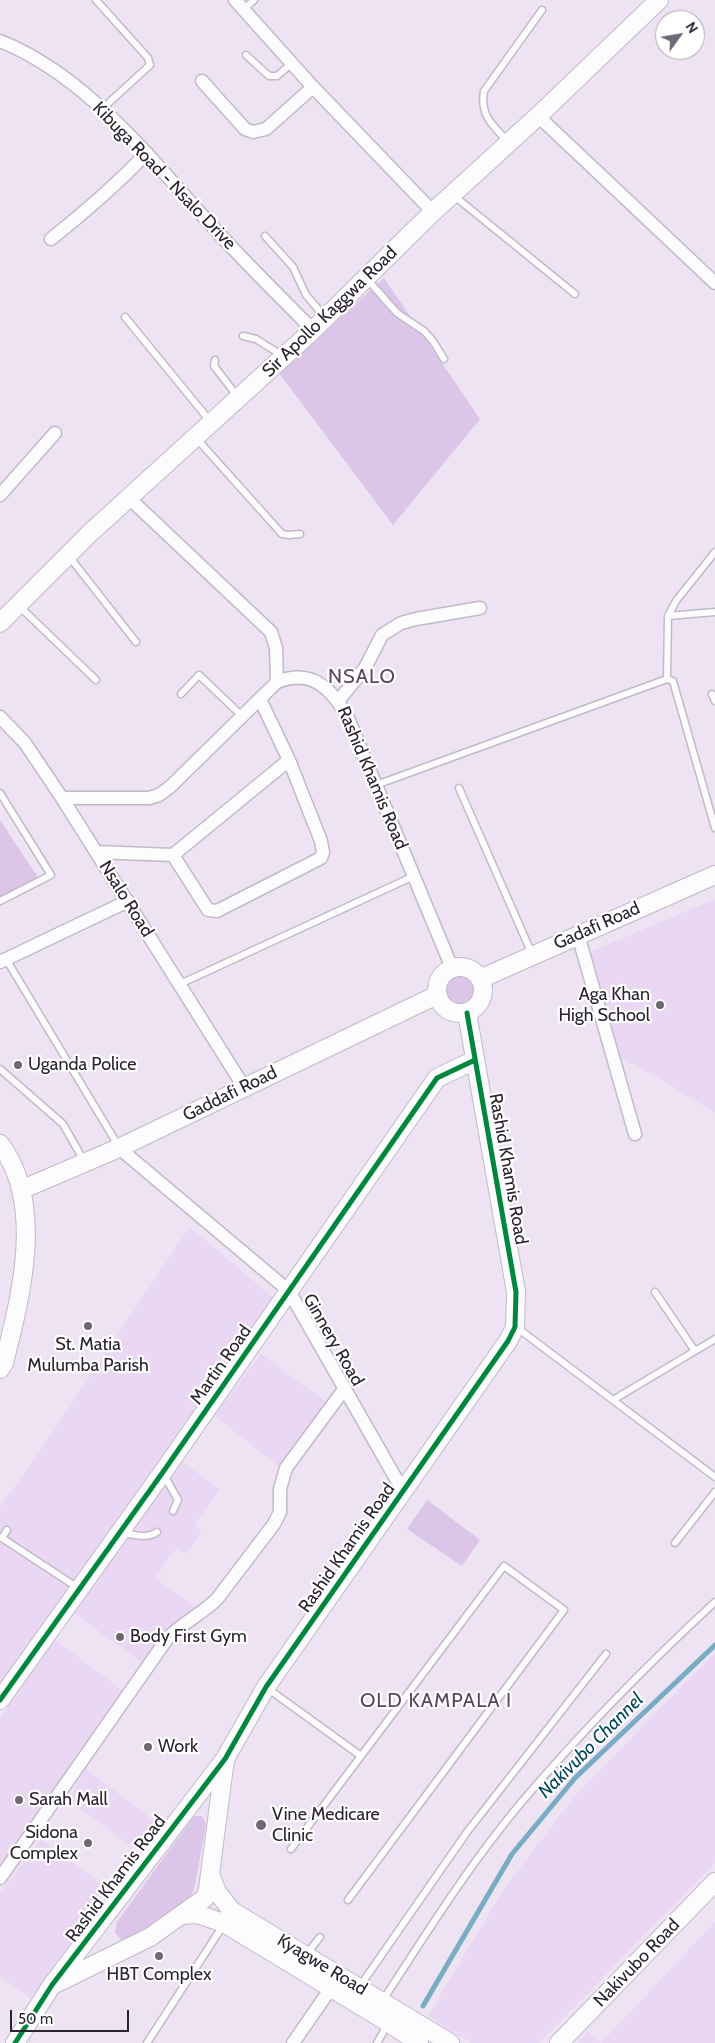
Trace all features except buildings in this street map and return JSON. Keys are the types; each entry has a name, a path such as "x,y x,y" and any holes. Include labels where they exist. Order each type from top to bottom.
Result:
{"street":[{"name":"Sir Apollo Kaggwa Road","path":"0,623 67,554 212,424 313,330 433,212 538,116 659,0"},
{"path":"239,5 433,212"},
{"name":"Kibuga Road - Nsalo Drive","path":"0,41 33,56 102,109 147,153 223,238 313,330"},
{"path":"202,81 245,129 253,132 266,129 313,86"},
{"path":"538,116 715,283"},
{"path":"51,239 122,178 147,153"},
{"path":"0,495 55,433"},
{"path":"62,798 133,799 159,795 170,787 277,682 276,648 272,632 129,498"},
{"path":"338,700 365,668 382,635 401,623 416,618 480,608"},
{"name":"Rashid Khamis Road","path":"277,682 290,677 309,678 326,687 338,700 348,718 452,968"},
{"path":"173,855 208,910 213,912 321,858 323,852 321,841 289,760 260,699"},
{"name":"Nsalo Road","path":"0,717 24,743 62,798 244,1087"},
{"path":"96,852 173,855 289,760"},
{"name":"Gadafi Road","path":"480,979 715,875"},
{"path":"3,960 128,901"},
{"path":"578,935 635,1134"},
{"path":"465,967 480,979 482,996 477,1006 467,1013 457,1014 448,1011 441,1004 437,995 436,990 439,979 447,970 452,968 465,967"},
{"name":"Gaddafi Road","path":"22,1189 119,1148 437,995"},
{"name":"Rashid Khamis Road","path":"15,2043 52,1986 225,1759 266,1687 508,1341 515,1327 516,1292 467,1013"},
{"name":"Martin Road","path":"0,1700 163,1472 437,1078 475,1060"},
{"path":"0,1144 17,1171 22,1189 26,1222 18,1310 4,1362 0,1369"},
{"name":"Ginnery Road","path":"119,1148 289,1290 404,1491"},
{"path":"0,1878 166,1639 175,1630 209,1608 218,1599 274,1524 280,1512 280,1489 286,1468 345,1388"},
{"path":"52,1986 150,1937 204,1898 208,1888 225,1759"},
{"name":"Kyagwe Road","path":"210,1873 228,1917 336,1982 359,1987 450,2043"},
{"name":"Nakivubo Road","path":"559,2043 715,1882"},
{"name":"Kyagwe Road","path":"181,1915 197,1914 228,1917 305,1956 389,2023 419,2043"},
{"path":"293,2043 336,1982"}],"lane":[{"path":"96,0 148,58 150,66 102,109"},
{"path":"239,5 254,0"},
{"path":"509,143 486,117 482,104 484,91 542,10"},
{"path":"246,55 269,76 277,76 292,63"},
{"path":"452,194 575,294"},
{"path":"265,236 293,268 306,295 325,318"},
{"path":"366,278 397,313 424,331 434,341 444,359"},
{"path":"125,317 212,424"},
{"path":"243,336 256,339 284,357"},
{"path":"215,360 214,366 220,376 239,398"},
{"path":"196,438 282,534 300,534"},
{"path":"667,679 668,616 676,601 715,552"},
{"path":"67,554 136,642"},
{"path":"17,604 96,680"},
{"path":"668,616 715,612"},
{"path":"181,694 199,675 242,716"},
{"path":"376,785 667,679 673,681 715,828"},
{"path":"712,694 715,701"},
{"path":"460,788 532,955"},
{"path":"0,793 51,875 0,901"},
{"path":"180,984 414,876"},
{"path":"3,960 119,1148"},
{"path":"0,1068 63,1124 85,1162"},
{"path":"654,1292 695,1351"},
{"path":"515,1327 715,1477"},
{"path":"612,1400 715,1339"},
{"path":"163,1472 178,1500 173,1511"},
{"path":"676,1544 715,1492"},
{"path":"7,1530 2,1538 79,1588"},
{"path":"118,1533 146,1537 152,1536 157,1532"},
{"path":"291,1849 504,1566 564,1610 348,1900"},
{"path":"383,2001 420,1943 474,1865 520,1805 641,1674 715,1602"},
{"path":"359,1987 467,1832 606,1654"},
{"path":"266,1687 361,1756"},
{"path":"147,2043 228,1917"},
{"path":"305,1956 320,1937"},
{"path":"377,2043 389,2023"}],"shaded area":[{"path":"384,278 480,419 393,525 279,373"},
{"path":"0,820 39,879 0,899"},
{"name":"Aga Khan High School","path":"715,899 715,1113 657,1077 621,1058 590,952"},
{"path":"459,975 465,976 470,980 474,985 474,997 470,1002 465,1006 459,1007 453,1006 448,1002 444,997 443,991 444,985 448,980 453,976"},
{"path":"190,1227 276,1300 177,1435 3,1683 0,1681 0,1507 45,1444"},
{"path":"261,1354 326,1402 281,1468 214,1415"},
{"path":"182,1462 220,1489 195,1525 202,1530 186,1554 177,1547 155,1578 199,1609 143,1663 72,1612"},
{"path":"427,1500 480,1540 462,1566 407,1529"},
{"path":"54,1639 123,1691 0,1866 0,1719 25,1679"},
{"path":"715,1653 715,1863 539,2043 471,2043 428,2016 502,1892 578,1792"},
{"path":"86,1769 154,1821 134,1848 68,1800"},
{"path":"194,1816 202,1816 206,1825 194,1889 183,1905 165,1918 121,1940 115,1933 117,1922"},
{"path":"41,1839 107,1888 77,1935 30,1998 0,1976 0,1893"},
{"path":"715,1922 715,2043 601,2043"},
{"path":"588,2031 601,2043 578,2043"}],"waterway":[{"name":"Nakivubo Channel","path":"423,2006 512,1854 575,1778 715,1645"}],"cycle path":[{"path":"15,2043 52,1985 225,1759 266,1687 508,1341 515,1327 516,1292 467,1013"},
{"path":"0,1700 163,1472 437,1078 475,1060"}],"place":[{"name":"Aga Khan High School","path":"660,1005"},
{"name":"Uganda Police","path":"18,1065"},
{"name":"St. Matia Mulumba Parish","path":"88,1326"},
{"name":"Body First Gym","path":"120,1637"},
{"name":"Work","path":"148,1747"},
{"name":"Sarah Mall","path":"19,1800"},
{"name":"Vine Medicare Clinic","path":"261,1825"},
{"name":"Sidona Complex","path":"88,1843"},
{"name":"HBT Complex","path":"159,1956"}],"district":[{"name":"NSALO","path":"362,677"},
{"name":"OLD KAMPALA I","path":"436,1701"}]}
